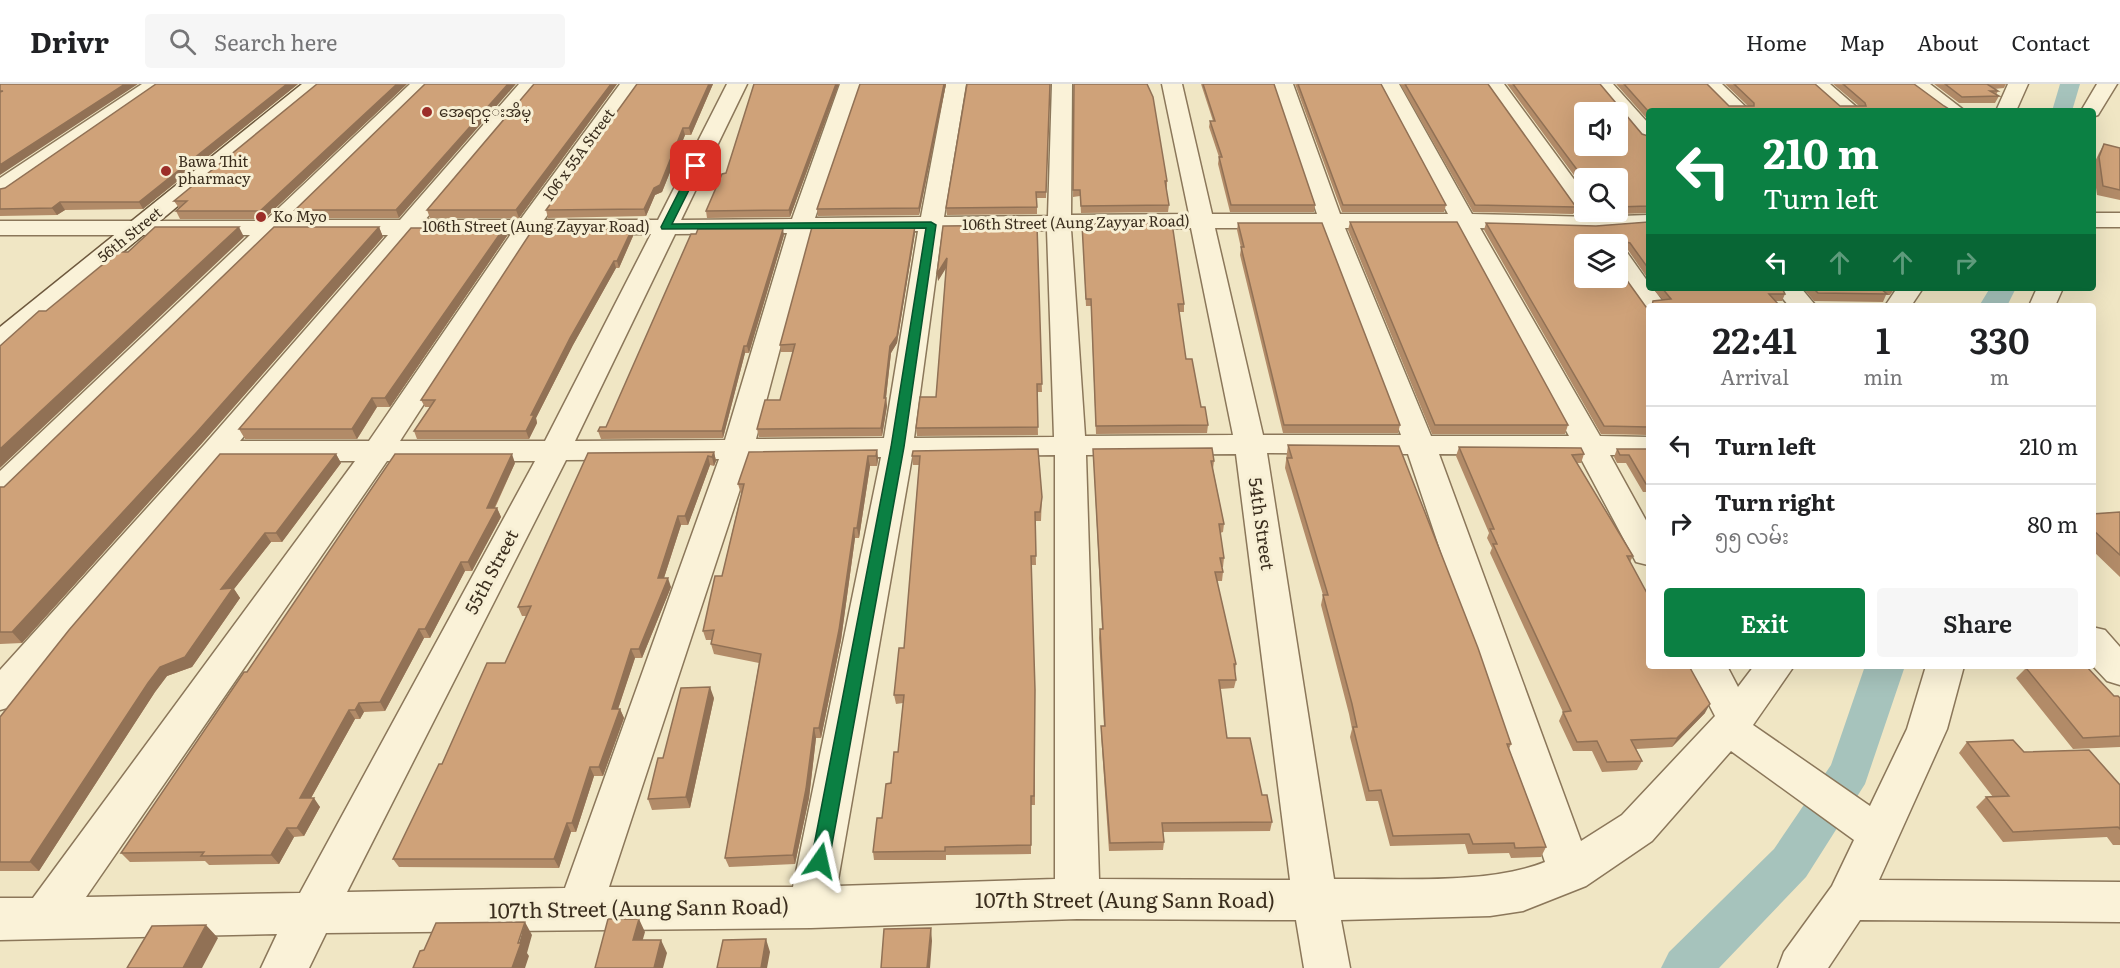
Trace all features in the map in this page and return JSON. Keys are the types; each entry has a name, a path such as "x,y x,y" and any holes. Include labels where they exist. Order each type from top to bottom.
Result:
{"street":[{"path":"0,188 155,84"},
{"name":"56th Street","path":"0,340 315,84"},
{"path":"0,489 269,228 422,84"},
{"path":"0,695 216,451 529,84"},
{"name":"106 x 55A Street","path":"45,918 378,450 528,226 630,84"},
{"name":"55th Street","path":"284,968 555,451 737,84"},
{"path":"580,908 738,449 801,225 850,84"},
{"path":"811,907 898,447 931,225 956,84"},
{"path":"1062,84 1059,224 1070,447 1077,899"},
{"name":"54th Street","path":"1172,84 1250,444 1321,934"},
{"path":"1283,84 1331,222 1420,445 1570,872"},
{"path":"1389,84 1462,221 1591,445 1646,550"},
{"path":"1494,84 1574,195"},
{"path":"1603,84 1646,133"},
{"path":"1712,84 1737,108"},
{"path":"1818,84 1847,108"},
{"path":"1917,84 1951,108"},
{"path":"2007,108 2018,84"},
{"path":"2093,108 2107,84"},
{"name":"106th Street (Aung Zayyar Road)","path":"0,228 666,227 1200,221 1462,221 1574,216"},
{"name":"106th Street (Aung Zayyar Road)","path":"1628,220 1646,222"},
{"path":"2096,220 2120,220"},
{"path":"1628,271 1651,303"},
{"path":"1790,291 1800,303"},
{"path":"216,451 555,451 1250,444 1646,446"},
{"path":"1709,669 1732,724 1762,753 1864,824"},
{"name":"107th Street (Aung Sann Road)","path":"0,919 580,908 811,907 1077,899 1321,934 1490,896 1523,891 1570,872 1637,828 1732,724 1773,669"},
{"path":"1801,968 1848,900 1864,824 1927,729 1944,669"},
{"path":"1848,900 2120,902"}],"building":[{"path":"0,84 125,84 0,165 0,92 3,91 0,91"},
{"path":"156,84 287,84 139,202 60,202 52,208 0,209 0,189 5,188"},
{"path":"317,84 397,84 260,211 176,211 187,201 174,201"},
{"path":"425,84 508,84 396,210 295,210"},
{"path":"534,84 611,84 516,210 427,210"},
{"path":"637,84 709,84 689,128 683,128 660,185 654,188 644,209 546,210"},
{"path":"754,84 836,84 789,210 706,211 722,174 726,173"},
{"path":"860,84 944,84 919,208 817,209"},
{"path":"967,84 1050,84 1046,192 1036,192 1037,207 946,208"},
{"path":"1074,84 1147,84 1153,97 1169,205 1081,206 1080,190 1073,190"},
{"path":"1203,84 1274,84 1315,205 1231,205 1219,157 1222,157 1210,121 1215,121"},
{"path":"1298,84 1381,84 1446,205 1343,205"},
{"path":"1405,84 1488,84 1574,207 1475,205"},
{"path":"1513,84 1600,84 1615,102 1574,102 1574,156 1628,156 1628,117 1642,134 1646,135 1646,206 1628,207 1628,168 1576,168"},
{"path":"1624,84 1707,84 1729,106 1754,106 1754,103 1734,84 1815,84 1840,106 1866,106 1843,84 1914,84 1947,108 1646,108"},
{"path":"1945,84 1987,84 1998,91 1990,91 1999,96 1962,97"},
{"path":"2104,144 2120,148 2120,190 2103,186 2099,157"},
{"path":"1350,222 1457,222 1568,425 1435,425"},
{"path":"1646,222 1646,265 1628,242 1628,234 1574,234 1574,288 1628,288 1628,282 1646,307 1646,427 1604,426 1486,223 1596,226"},
{"path":"1172,223 1184,304 1178,304 1186,359 1192,359 1201,407 1205,407 1208,425 1096,426 1091,299 1086,299 1082,224"},
{"path":"1238,223 1322,223 1400,425 1284,425 1241,247 1244,247"},
{"path":"1037,225 1042,384 1037,384 1038,427 916,428 920,397 936,397 947,258 937,274 943,226"},
{"path":"915,226 897,336 890,346 881,428 757,429 765,400 780,400 795,344 780,345 812,227"},
{"path":"155,227 239,227 0,449 0,346 39,311 46,311 118,252 128,252"},
{"path":"274,227 379,227 197,432 12,632 0,632 0,487 4,487"},
{"path":"411,228 504,228 385,398 372,398 352,429 239,429"},
{"path":"533,229 632,229 617,261 614,261 570,338 531,415 534,415 526,431 414,431 435,400 421,400"},
{"path":"698,229 783,229 747,346 744,346 722,431 598,431 600,427 606,427 691,234 696,234"},
{"path":"1664,291 1784,291 1785,294 1769,294 1777,303 1653,303 1653,301 1671,299"},
{"path":"1816,291 1884,291 1887,294 1818,293"},
{"path":"1288,445 1399,446 1478,648 1511,744 1507,744 1546,847 1515,848 1514,843 1473,844 1469,834 1393,836 1381,790 1369,791 1353,727 1357,727 1352,704 1323,595 1328,595 1287,458 1292,458"},
{"path":"1459,447 1581,448 1584,454 1572,455 1633,556 1627,556 1646,591 1646,669 1691,669 1710,704 1677,738 1631,740 1642,761 1607,762 1597,741 1577,742 1563,712 1571,711 1493,544 1497,544 1490,529 1494,529"},
{"path":"1212,448 1214,461 1211,461 1224,524 1219,524 1224,558 1220,558 1223,572 1215,572 1236,664 1234,664 1236,680 1219,680 1227,738 1250,738 1262,795 1267,795 1272,822 1162,823 1164,842 1110,843 1101,726 1105,726 1100,629 1103,629 1093,449"},
{"path":"1038,449 1042,497 1040,512 1035,512 1036,556 1031,556 1035,690 1031,845 945,847 945,851 873,852 877,818 882,818 886,784 891,783 894,752 898,752 904,695 894,695 899,648 904,648 920,456 912,456 913,451"},
{"path":"1617,449 1646,449 1646,484 1629,455 1620,455"},
{"path":"877,450 876,456 868,456 857,528 854,528 839,630 819,728 814,728 806,789 793,855 725,858 761,654 711,644 714,630 703,631 715,576 722,576 744,484 738,484 749,452"},
{"path":"714,452 712,457 708,456 685,516 678,516 658,578 668,578 639,649 631,649 612,709 620,709 599,767 590,767 572,823 567,823 554,859 393,859 439,764 442,764 487,663 505,663 531,606 518,607 588,453"},
{"path":"220,454 336,454 276,533 265,533 221,589 233,588 185,657 160,667 148,683 30,862 0,862 0,717 69,630"},
{"path":"395,454 512,454 487,508 497,508 468,562 461,562 425,629 419,629 380,702 359,703 355,710 349,710 300,798 314,798 297,828 287,828 271,855 201,856 204,852 121,853 244,672 247,672"},
{"path":"2120,512 2120,555 2096,533 2096,514"},
{"path":"2027,669 2089,669 2114,696 2120,698 2120,736 2083,738"},
{"path":"710,687 686,797 648,799 658,758 663,758 681,688"},
{"path":"2013,740 2024,752 2089,750 2120,785 2120,829 2118,827 2013,832 1986,797 2009,796 1967,742"},
{"path":"608,919 639,919 633,940 661,940 654,968 595,968"},
{"path":"525,922 518,943 521,943 512,968 413,968 436,923"},
{"path":"206,925 183,968 127,968 152,926"},
{"path":"931,928 927,968 881,968 884,929"},
{"path":"766,939 761,968 717,968 723,940"}],"waterway":[{"path":"2063,108 2070,84"},
{"path":"1995,303 2001,291"},
{"path":"1686,968 1790,863 1850,772 1884,669"}],"place":[{"name":"အေရာင္းအိမ္","path":"427,112"},
{"name":"Bawa Thit pharmacy","path":"166,171"},
{"name":"Ko Myo","path":"261,217"}],"route":[{"path":"696,166 666,227 931,225 898,447 820,861"}]}
